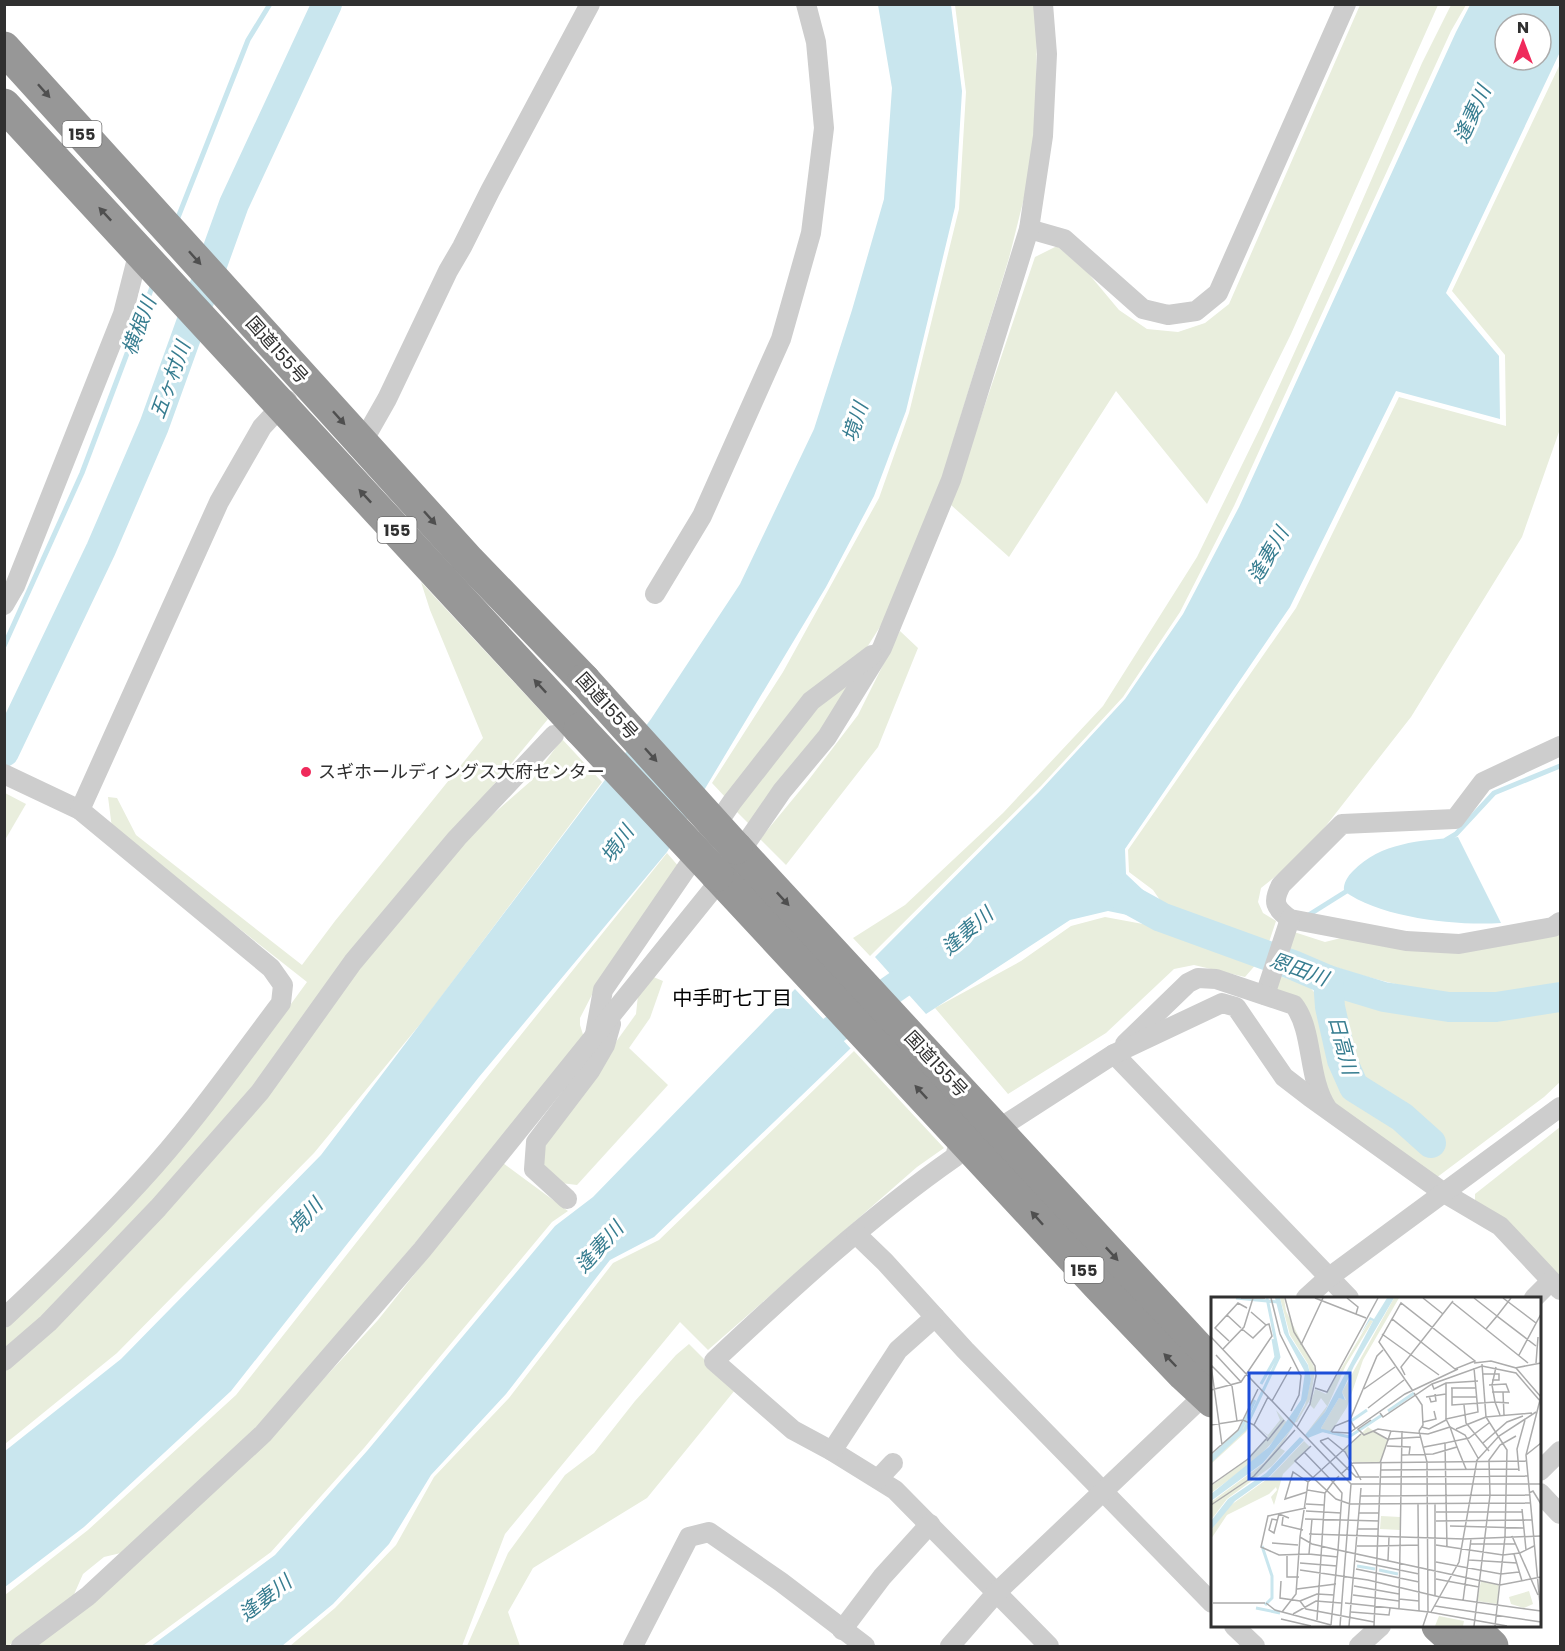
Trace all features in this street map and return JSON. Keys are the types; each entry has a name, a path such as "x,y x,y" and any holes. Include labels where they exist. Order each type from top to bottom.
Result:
{"highway":[{"name":"国道155号","path":"4,48 469,561 584,680 740,852 982,1128 1098,1285 1184,1375 1210,1394"},
{"name":"国道155号","path":"4,105 282,406 567,732 982,1128 1211,1362"},
{"path":"1439,1627 1460,1647"},
{"path":"1472,1627 1492,1647"}],"street":[{"path":"362,443 387,399 448,271 590,4"},
{"path":"655,594 702,516 781,339 811,233 824,128 816,42 806,4"},
{"path":"740,852 782,791 827,737 882,648 951,480 1029,229 1043,136 1047,54 1043,4"},
{"path":"1029,229 1065,239 1143,309 1168,315 1196,311 1218,293 1346,4"},
{"path":"4,605 15,586 123,314 142,254"},
{"path":"80,810 219,502 262,427 306,381"},
{"path":"594,1037 603,990 732,802 811,701 882,648"},
{"path":"4,1361 48,1323 142,1224 260,1092 353,962 457,838 567,732"},
{"path":"1560,746 1484,782 1455,819 1342,824 1281,885 1275,903 1280,912 1290,919 1406,941 1459,944 1553,927 1560,922"},
{"path":"4,774 80,810 271,968 283,985 281,1003 210,1098 141,1181 70,1255 4,1318"},
{"path":"21,1647 88,1596 263,1434 422,1251 720,878"},
{"path":"1265,995 1290,919"},
{"path":"1114,1054 1188,983 1198,978 1216,979 1294,1005 1301,1014 1312,1071 1323,1102 1330,1112"},
{"path":"1049,1647 896,1490 832,1450 793,1430 714,1361 856,1234 919,1182 955,1157 982,1128 1114,1054 1222,1003 1236,1007 1284,1077 1444,1193 1500,1226 1556,1286 1537,1297"},
{"path":"567,1199 534,1169 536,1142 590,1071 605,1045 614,1013"},
{"path":"1114,1054 1347,1297"},
{"path":"1308,1297 1328,1278 1560,1107"},
{"path":"856,1234 1211,1602"},
{"path":"832,1450 898,1350 935,1317"},
{"path":"950,1647 997,1592 1103,1491 1210,1394"},
{"path":"1541,1469 1560,1451"},
{"path":"878,1479 893,1463"},
{"path":"1541,1495 1560,1514"},
{"path":"842,1629 882,1577 930,1524"},
{"path":"633,1647 689,1537 708,1533 781,1582 865,1647"},
{"path":"1235,1627 1255,1647"},
{"path":"1359,1647 1380,1627"}],"green space":[{"path":"955,5 1035,5 1036,104 1031,170 1009,258 940,484 885,619 864,652 726,798 712,783 783,672 879,498 909,413 959,209 966,92"},
{"path":"1360,5 1438,5 1291,334 1207,504 1116,391 1009,557 951,505 1035,257 1057,246 1088,273 1119,310 1147,329 1178,332 1205,323 1229,304"},
{"path":"1451,5 1466,5 1451,31 1234,506 1180,612 1123,697 1041,786 870,956 853,938 905,905 1003,813 1103,706 1197,557 1261,426 1422,63"},
{"path":"1560,64 1560,429 1522,537 1411,717 1318,836 1286,868 1261,888 1258,902 1263,913 1276,921 1267,948 1169,913 1153,890 1129,872 1128,850 1296,608 1399,397 1506,426 1505,355 1452,291"},
{"path":"421,582 548,719 351,957 257,1090 154,1205 5,1355 4,1330 141,1193 253,1056 307,982 112,828 108,797 117,798 136,835 302,965 483,738 430,610"},
{"path":"900,631 918,648 878,747 786,865 760,839 858,715"},
{"path":"855,678 859,682 751,826 734,809 816,706"},
{"path":"562,739 602,782 426,1017 314,1153 117,1353 5,1444 4,1368 52,1326 458,845 532,780"},
{"path":"5,793 26,804 5,840"},
{"path":"667,853 680,868 597,985 580,1018 585,1041 257,1431 125,1552 104,1557 83,1574 72,1599 5,1646 5,1595 88,1530 236,1395"},
{"path":"1105,917 1170,929 1258,962 1245,977 1194,965 1174,969 1106,1033 1008,1094 935,1008 1021,961 1071,926"},
{"path":"1560,928 1560,982 1526,991 1491,994 1457,994 1388,982 1288,951 1294,932 1325,942 1349,936 1408,946"},
{"path":"651,976 663,981 650,1018 629,1048 668,1085 577,1185 561,1183 541,1164 544,1142 636,1014 638,995"},
{"path":"1279,976 1308,985 1319,998 1339,1080 1353,1100 1433,1156 1441,1143 1363,1085 1347,1058 1335,993 1396,1012 1437,1018 1499,1018 1560,1009 1560,1082 1544,1097 1436,1178 1338,1111 1323,1089 1304,1004 1273,991"},
{"path":"854,1051 944,1148 917,1167 708,1350 680,1322 505,1534 462,1646 290,1646 335,1608 396,1545 434,1477 509,1398 613,1263 659,1240"},
{"path":"1560,1127 1560,1277 1475,1206 1475,1194"},
{"path":"503,1163 568,1211 552,1222 364,1448 271,1552 143,1646 32,1646 269,1438 378,1320"},
{"path":"689,1344 735,1390 647,1498 533,1568 508,1612 520,1646 467,1646 508,1553 565,1475 594,1453 635,1401 676,1355"}],"water":[{"name":"境川","path":"878,5 951,5 962,91 955,207 906,411 874,496 826,587 667,852 479,1077 231,1391 84,1527 5,1587 5,1451 121,1359 321,1155 651,719 740,584 814,429 884,199 892,88"},
{"path":"1470,5 1560,5 1560,52 1553,67 1553,12 1493,12 1493,72 1551,72 1446,293 1499,356 1500,419 1396,391 1290,607 1125,849 1126,874 1161,907 1152,920 1108,911 1070,920 926,1014 875,957 1039,792 1125,699 1183,614 1239,507"},
{"path":"1458,837 1501,923 1463,923 1398,914 1378,908 1344,891 1345,882 1351,873 1376,854 1402,845"},
{"path":"795,989 851,1048 654,1237 610,1260 506,1394 431,1475 389,1544 333,1604 282,1646 151,1646 275,1555 367,1451 555,1226 593,1197"}],"pier":[{"path":"793,986 797,987 854,1046 853,1051"}],"waterway":[{"name":"横根川","path":"177,220 248,40 270,4"},
{"name":"五ヶ村川","path":"4,752 101,549 154,426 234,204 327,4"},
{"name":"横根川","path":"4,646 82,473 154,282"},
{"path":"1446,840 1456,834 1494,793 1560,766"},
{"path":"1307,916 1350,889"},
{"name":"恩田川","path":"1121,895 1161,917 1328,980 1384,997 1449,1007 1496,1007 1560,997"},
{"path":"1264,956 1273,946"},
{"name":"逢妻川","path":"801,1055 809,1047 933,961"},
{"name":"日高川","path":"1328,980 1330,1007 1342,1060 1354,1087 1402,1117 1431,1143"}],"place":[{"name":"スギホールディングス大府センター","path":"306,772"}],"district":[{"name":"中手町七丁目","path":"732,998"}]}
